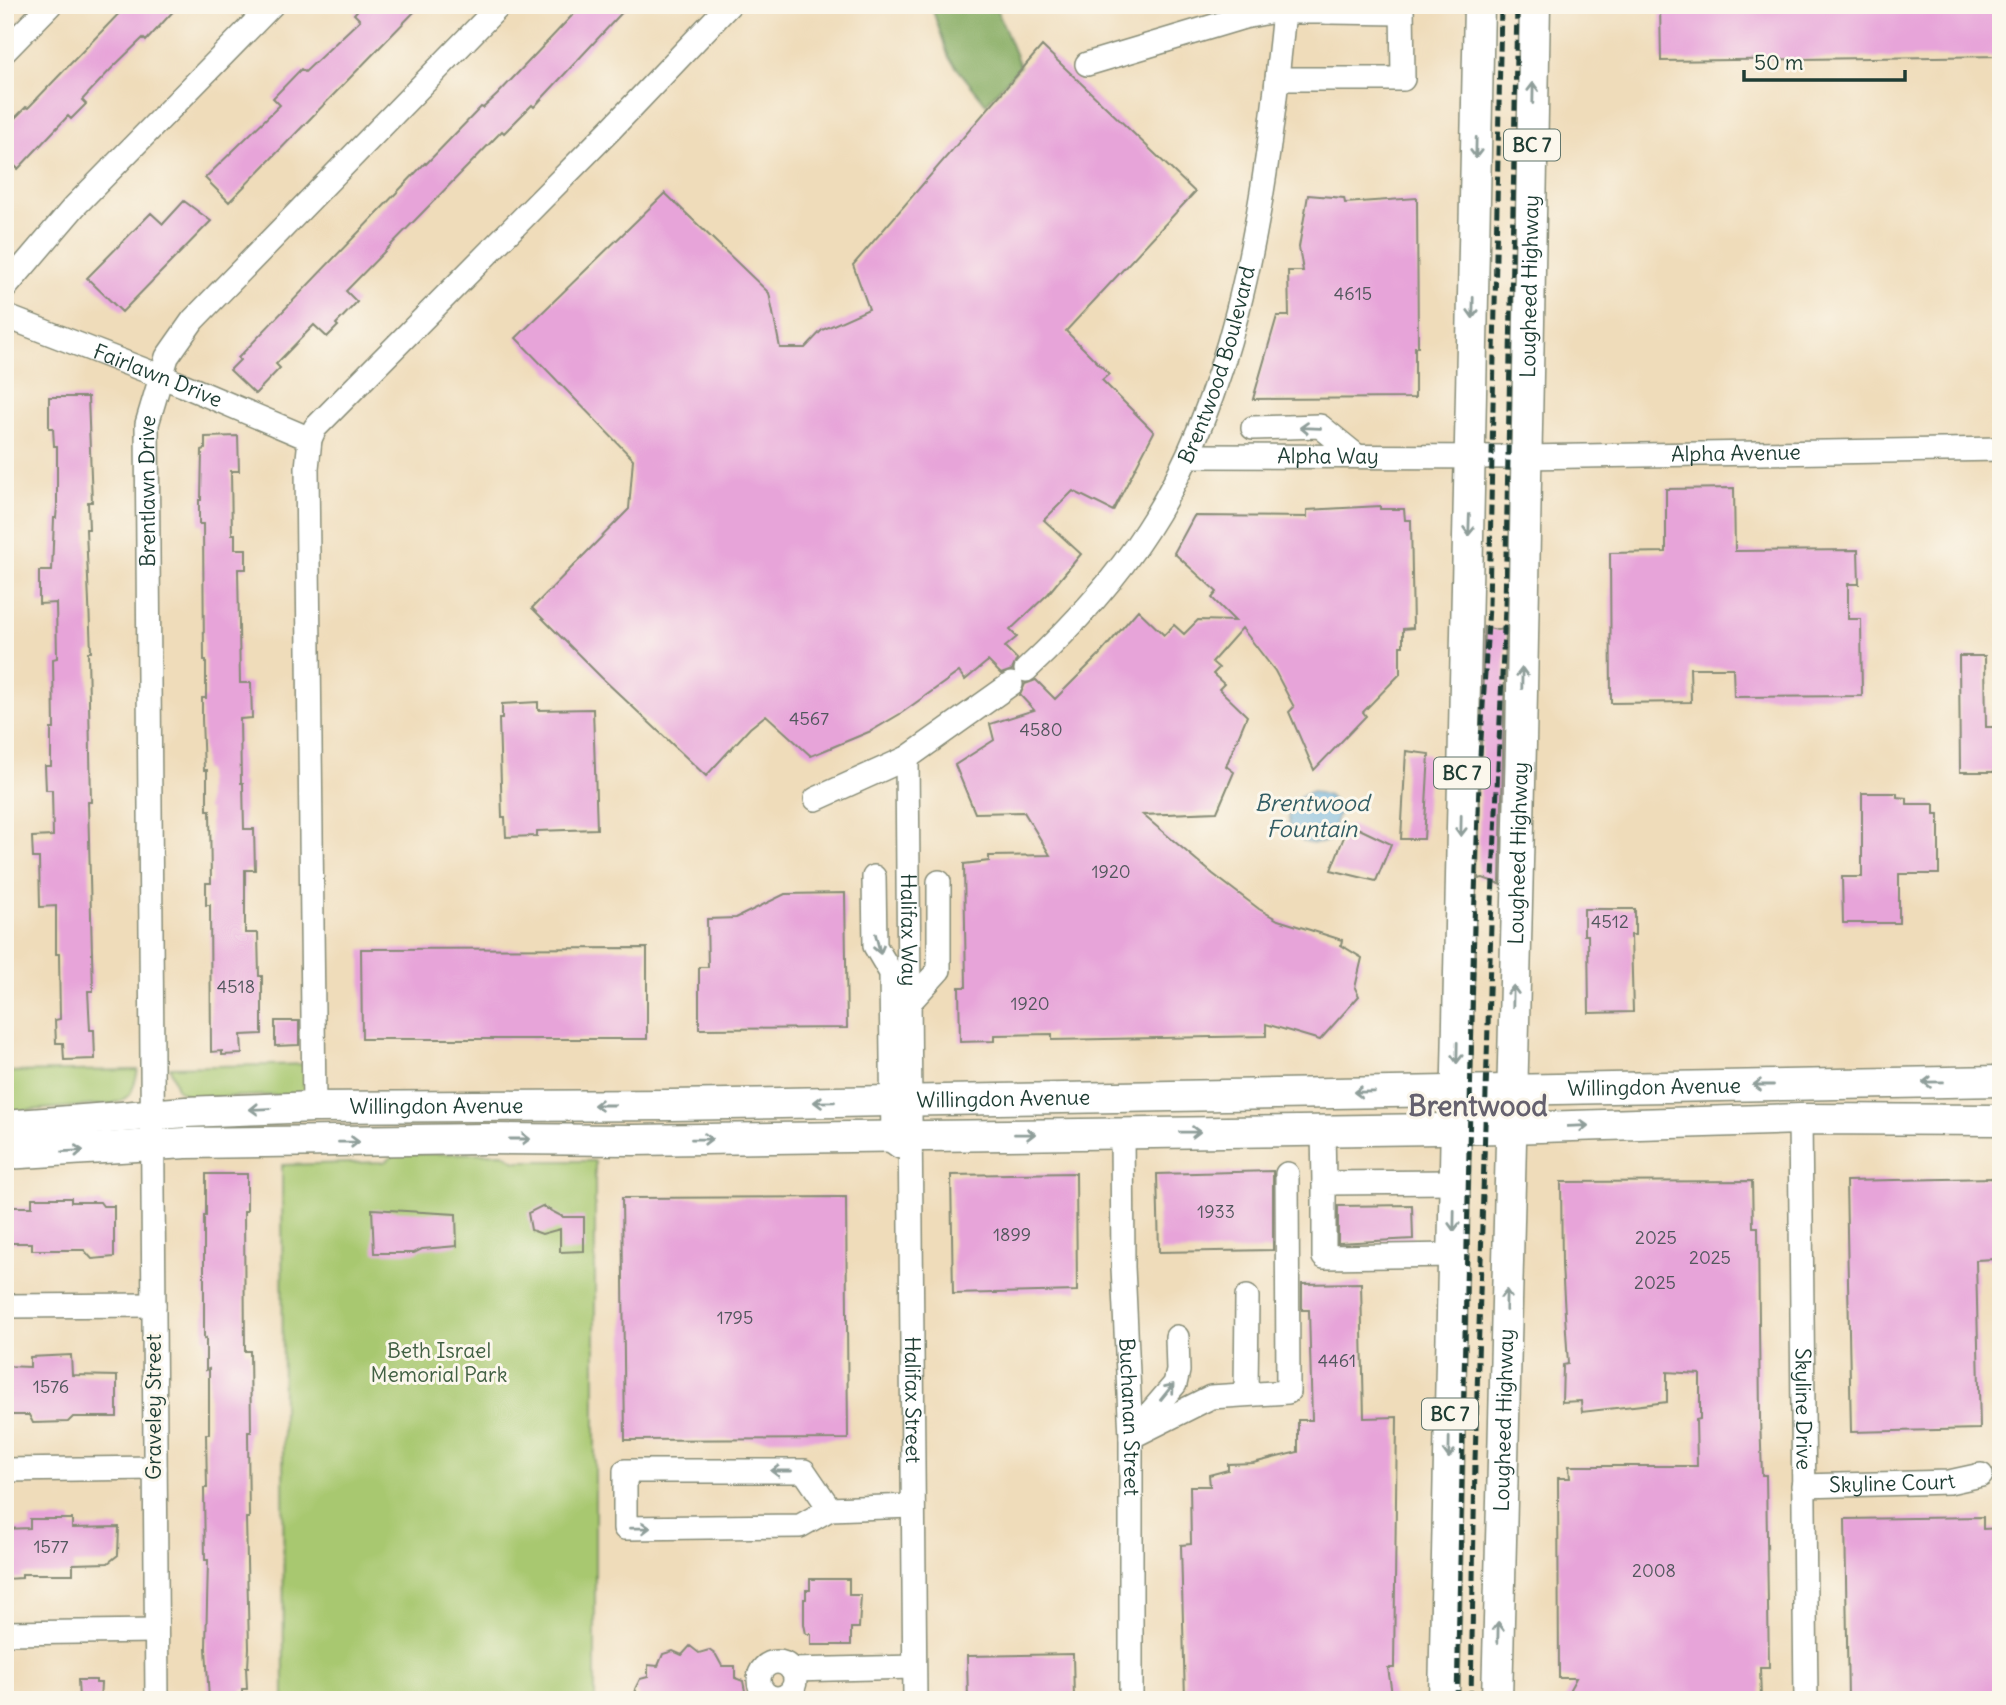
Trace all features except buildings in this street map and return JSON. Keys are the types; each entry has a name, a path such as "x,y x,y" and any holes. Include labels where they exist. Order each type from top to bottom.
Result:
{"main road":[{"name":"BC 7","path":"1444,1700 1479,5"},
{"name":"Lougheed Highway","path":"1497,1700 1521,743 1535,5"},
{"name":"Willingdon Avenue","path":"5,1126 153,1114 313,1107 672,1105 2001,1081"},
{"name":"Willingdon Avenue","path":"5,1154 153,1145 905,1142 1122,1133 1510,1128 1800,1119 2001,1120"}],"street":[{"path":"5,51 50,5"},
{"path":"5,288 74,207 272,5"},
{"name":"Brentlawn Drive","path":"153,1114 145,450 146,424 160,376 167,357 193,320 500,5"},
{"path":"313,1107 307,468 310,439 315,428 611,129 729,5"},
{"path":"1087,64 1244,17 1284,9 1401,9 1403,79 1277,79"},
{"name":"Brentwood Boulevard","path":"817,799 906,758 1019,677 1064,635 1107,587 1148,530 1188,456 1217,377 1243,290 1269,147 1284,9"},
{"name":"Fairlawn Drive","path":"5,316 160,376 310,439"},
{"path":"1253,428 1320,426 1357,456"},
{"name":"Alpha Avenue","path":"1470,457 2001,449"},
{"name":"Alpha Way","path":"1188,456 1470,457"},
{"name":"Halifax Way","path":"901,1100 909,1003 906,758"},
{"path":"874,877 876,946 891,973 901,1100"},
{"path":"909,1003 939,970 939,882"},
{"name":"Halifax Street","path":"901,1100 905,1142 915,1700"},
{"name":"Graveley Street","path":"153,1114 157,1700"},
{"name":"Skyline Drive","path":"1800,1119 1805,1700"},
{"path":"1323,1130 1324,1257 1454,1255"},
{"name":"Buchanan Street","path":"1122,1133 1123,1267 1130,1437 1131,1700"},
{"path":"1130,1437 1202,1400 1217,1396 1288,1392 1287,1174"},
{"path":"1324,1183 1455,1182"},
{"path":"1246,1394 1247,1297"},
{"path":"5,1306 154,1304"},
{"path":"1130,1437 1175,1384 1178,1371 1177,1337"},
{"path":"5,1470 155,1468"},
{"path":"830,1508 804,1471 625,1471 625,1528 800,1526 830,1508 912,1506"},
{"name":"Skyline Court","path":"1803,1486 1949,1482 1981,1475"},
{"path":"5,1633 156,1631"},
{"path":"792,1670 914,1667"}],"green space":[{"path":"931,5 995,5 1020,66 986,104 949,58"},
{"path":"313,1064 314,1094 191,1098 177,1089 170,1067"},
{"path":"138,1070 128,1096 111,1104 5,1112 5,1072"},
{"name":"Beth Israel Memorial Park","path":"503,1153 516,1161 595,1161 595,1700 284,1700 282,1165 384,1162 397,1154"}],"water":[{"name":"Brentwood Fountain","path":"1312,791 1329,796 1340,809 1329,840 1316,844 1305,842 1296,836 1290,828 1289,817 1291,807 1299,798"}],"railway":[{"path":"1457,1700 1474,923 1489,606 1501,5"},
{"path":"1471,1700 1475,1461 1491,925 1505,607 1517,5"}],"district":[{"name":"Brentwood","path":"1478,1106"}]}
